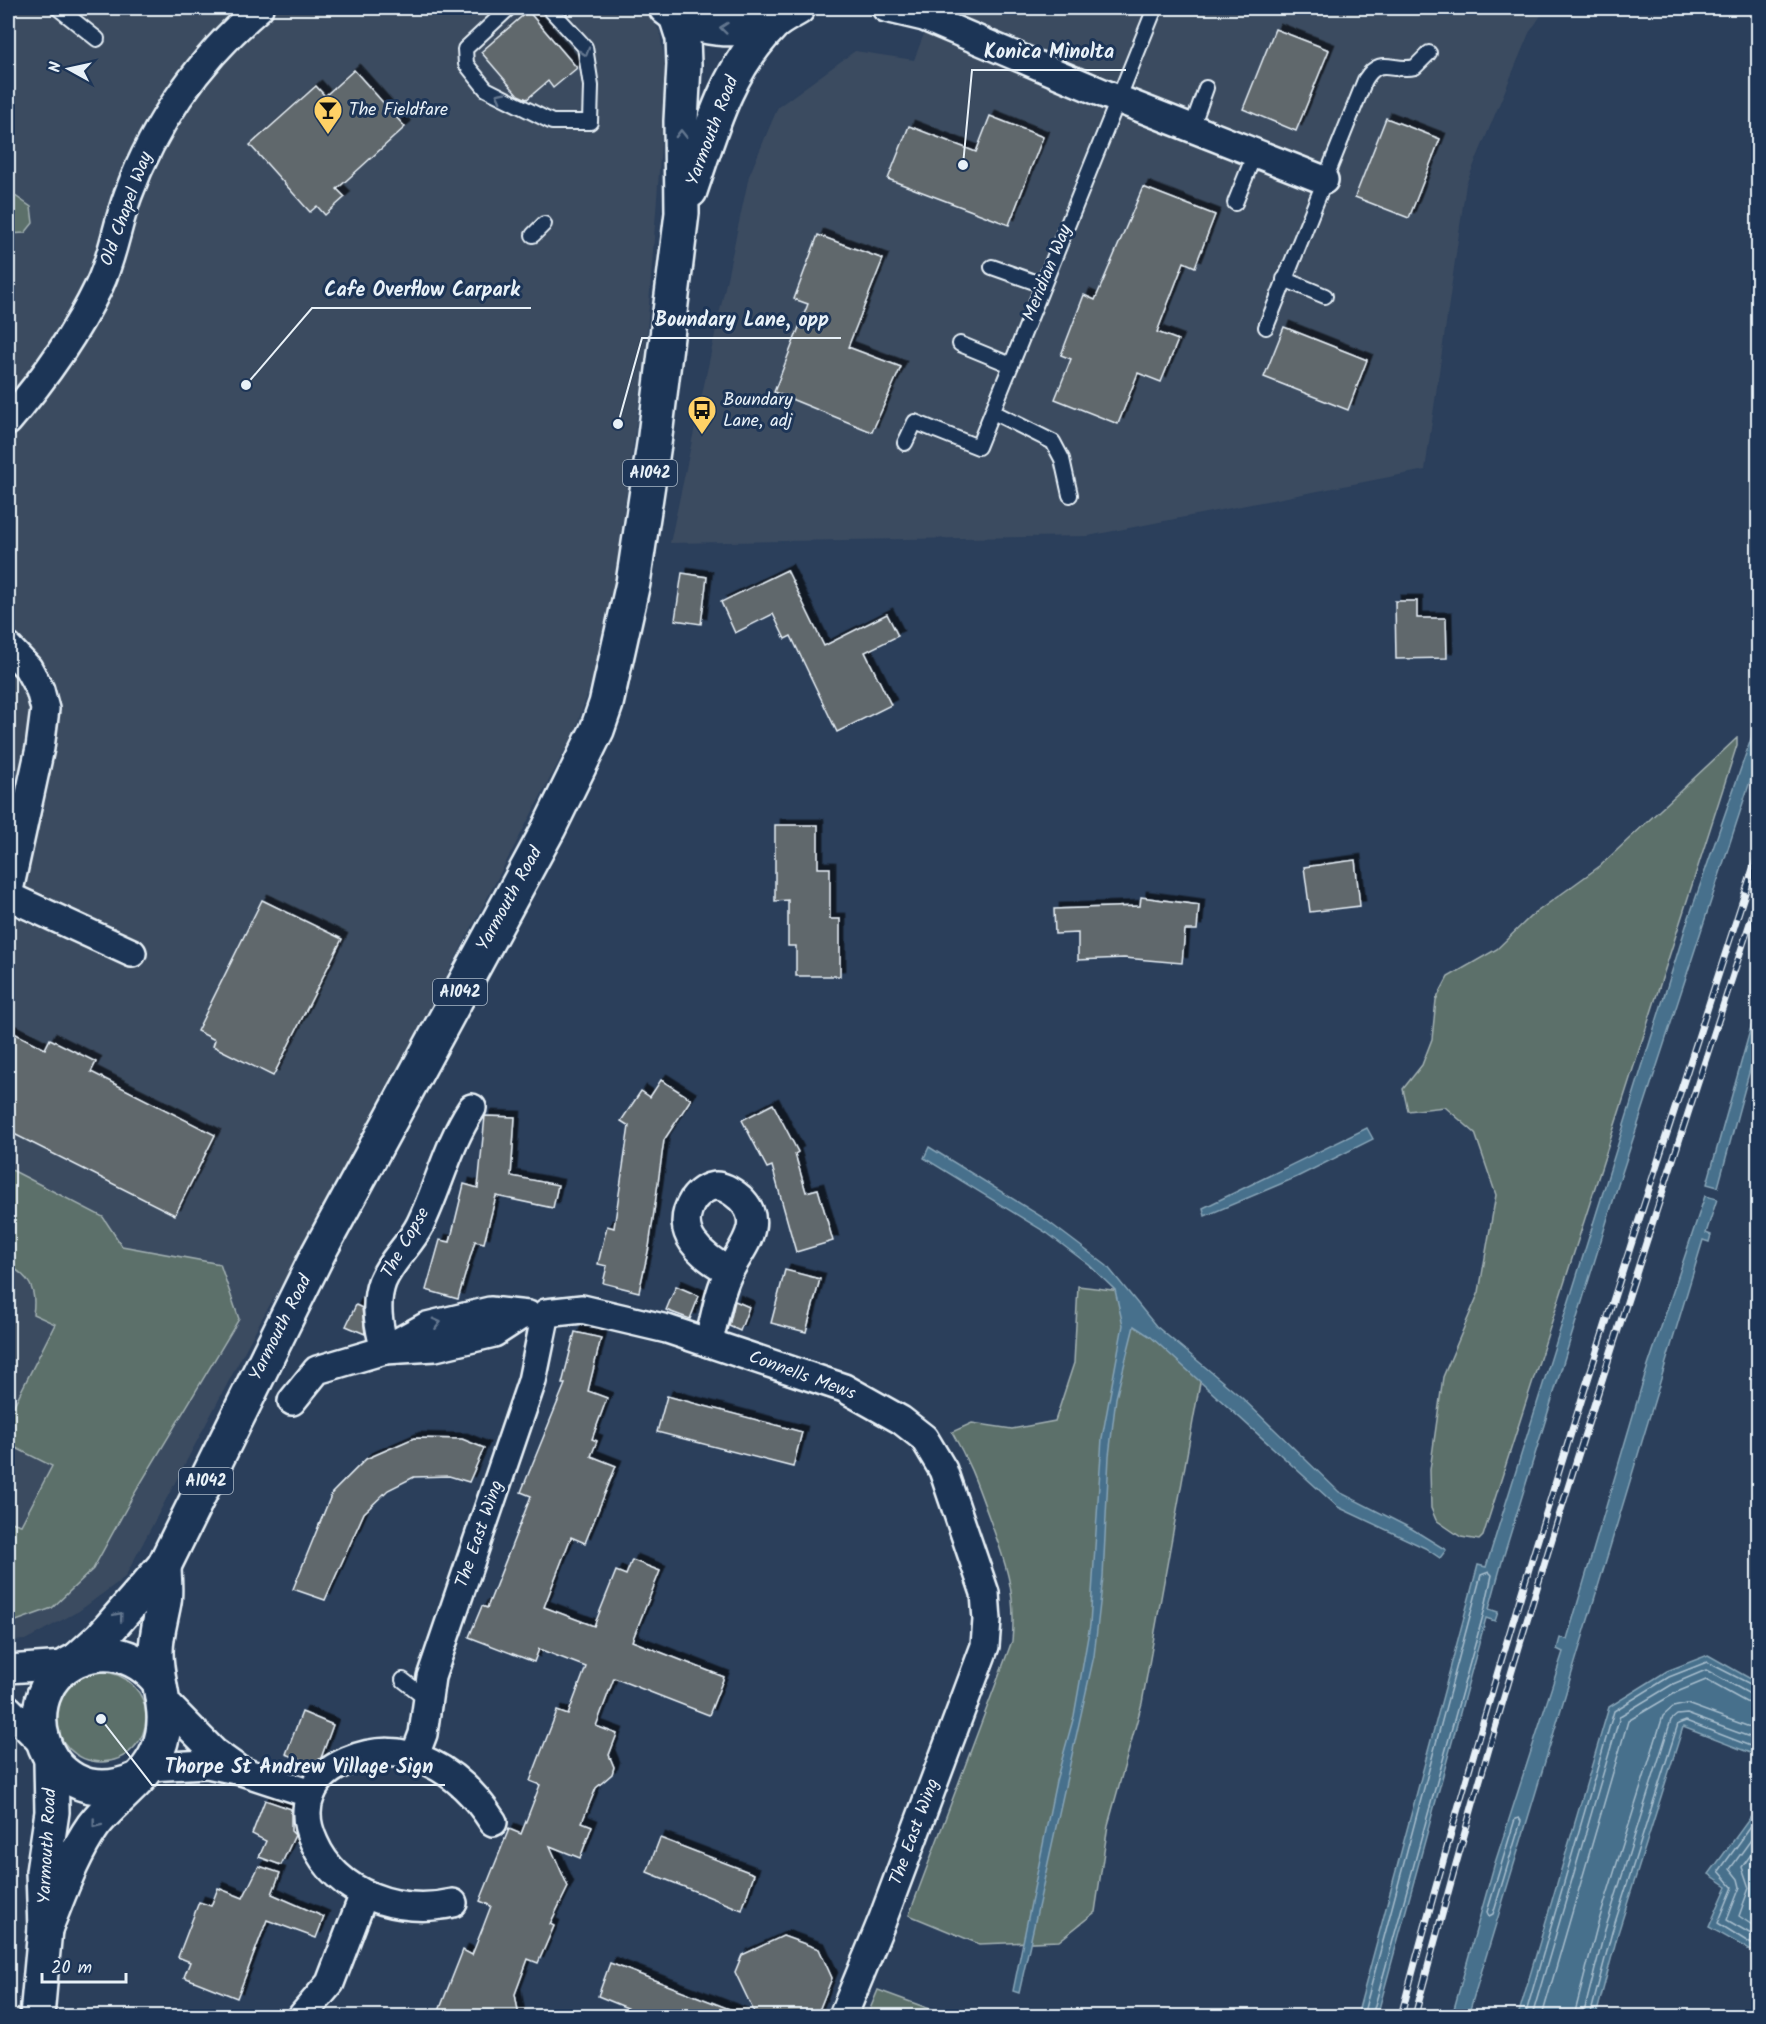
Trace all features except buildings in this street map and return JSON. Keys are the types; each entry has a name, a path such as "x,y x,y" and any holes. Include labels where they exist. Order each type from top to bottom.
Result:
{"highway":[{"name":"Yarmouth Road","path":"671,12 698,24 747,30 785,16"},
{"name":"Yarmouth Road","path":"36,2016 45,1929 43,1872 52,1812 45,1751 35,1722 38,1704 45,1688 101,1638 164,1566 325,1242 549,828 597,730 606,704 633,583 654,444 682,213 683,38 671,12"},
{"name":"Yarmouth Road","path":"682,213 712,125 735,72 785,16"},
{"name":"Yarmouth Road","path":"45,1929 66,1879 93,1827 142,1774 163,1737 166,1722 156,1649 165,1600 164,1566"},
{"path":"72,1662 102,1653 122,1655 147,1668 161,1690"},
{"name":"Yarmouth Road","path":"45,1751 63,1774 89,1787 118,1787 142,1774"}],"street":[{"name":"Old Chapel Way","path":"8,421 60,355 100,285 128,195 155,133 199,68 260,8"},
{"path":"886,8 919,12 1119,98 1324,180"},
{"path":"8,647 28,668 40,690 45,709 40,748 8,896 132,952"},
{"name":"The Copse","path":"385,1350 377,1311 382,1283 394,1260 419,1227 442,1174 448,1151 472,1108"},
{"path":"708,1343 729,1271"},
{"name":"Connells Mews","path":"533,1315 582,1309 667,1329 844,1388 901,1420 924,1438 944,1470 979,1567 985,1593 987,1620 985,1646"},
{"path":"292,1401 317,1370 385,1350 427,1326 490,1311 533,1315"},
{"name":"The East Wing","path":"415,1755 424,1725 426,1698 431,1677 532,1381 533,1315"},
{"name":"The East Wing","path":"843,2016 882,1921 985,1646"},
{"path":"8,1669 72,1662"},
{"path":"161,1690 214,1752 241,1771"},
{"path":"8,1709 45,1751"},
{"path":"453,1903 419,1907 364,1894 341,1880 318,1851 309,1831 307,1813 311,1794 321,1777 337,1765 355,1757 376,1753 415,1755 433,1763 467,1788 493,1822"},
{"path":"142,1774 207,1764 241,1771 311,1794"},
{"path":"302,2016 330,1983 364,1894"}],"lane":[{"path":"58,8 97,39"},
{"path":"509,8 465,49 466,64 486,89 552,122 590,122 591,86 585,47 549,8"},
{"name":"Meridian Way","path":"905,443 915,422 978,447 1155,8"},
{"path":"1266,327 1324,180 1371,71 1386,65 1403,68 1415,67 1429,53"},
{"path":"1191,127 1206,88"},
{"path":"1235,203 1255,153"},
{"path":"533,235 544,224"},
{"path":"992,267 1043,285"},
{"path":"1284,279 1325,296"},
{"path":"960,344 1011,365"},
{"path":"993,412 1053,442 1062,459 1070,495"},
{"path":"403,1680 426,1698"}],"shaded area":[{"path":"8,8 641,8 650,16 660,32 665,66 645,358 616,572 592,681 575,731 307,1241 261,1320 125,1577 79,1611 25,1640 8,1641"},
{"path":"934,8 1546,8 1529,33 1466,184 1425,470 1088,536 670,543 749,176 778,107 855,51 914,60"}],"green space":[{"path":"8,191 31,207 33,223 25,233 8,234"},
{"path":"1737,738 1737,745 1483,1536 1479,1540 1461,1537 1436,1520 1431,1508 1430,1470 1443,1377 1479,1292 1496,1195 1475,1133 1445,1107 1408,1111 1403,1089 1422,1065 1432,1039 1436,1000 1448,977 1497,949 1531,916 1600,866"},
{"path":"8,1168 103,1217 122,1246 220,1264 239,1319 133,1496 93,1569 52,1608 8,1624 8,1521 21,1525 52,1466 8,1444 8,1417 55,1324 33,1314 34,1297 30,1284 8,1265"},
{"path":"1078,1286 1121,1291 1201,1377 1142,1703 1108,1825 1095,1912 1059,1941 979,1944 909,1915 1012,1641 1013,1606 1004,1560 975,1480 952,1432 972,1423 1012,1429 1055,1421 1074,1363"},
{"path":"92,1672 110,1672 126,1679 139,1692 146,1708 146,1726 139,1742 126,1755 110,1762 92,1762 76,1755 63,1742 56,1726 56,1708 63,1692 76,1679"},
{"path":"878,1990 949,2016 867,2016"}],"water":[{"path":"1758,719 1758,757 1618,1185 1503,1558 1489,1609 1498,1612 1495,1621 1486,1618 1377,2016 1357,2016 1478,1565 1486,1567 1687,923"},
{"path":"1758,1002 1758,1040 1718,1187 1707,1184"},
{"path":"1367,1128 1373,1139 1297,1177 1205,1216 1203,1208"},
{"path":"929,1147 1042,1217 1107,1266 1156,1326 1241,1397 1339,1492 1412,1529 1446,1550 1440,1558 1425,1548 1338,1507 1151,1337 1134,1326 1116,1398 1109,1456 1103,1577 1094,1656 1019,1993 1013,1991 1056,1781 1074,1716 1090,1625 1102,1438 1123,1325 1115,1290 1089,1265 1047,1233 924,1158"},
{"path":"1705,1196 1717,1199 1706,1233 1711,1235 1709,1242 1703,1240 1468,2016 1452,2016 1494,1866 1563,1652 1557,1649 1560,1638 1567,1639 1644,1378"},
{"path":"1708,1655 1758,1683 1758,1756 1683,1727 1618,1933 1596,2016 1518,2016 1609,1707 1667,1671"},
{"path":"1758,1807 1758,1947 1755,1953 1709,1927 1727,1886 1709,1874"}],"railway":[{"path":"1401,2016 1441,1869 1526,1578 1617,1287 1758,853"},
{"path":"1415,2016 1493,1734 1535,1594 1758,898"}],"place":[{"name":"The Fieldfare","path":"328,136"},
{"name":"Konica Minolta","path":"963,165"},
{"name":"Cafe Overflow Carpark","path":"246,385"},
{"name":"Boundary Lane, opp","path":"618,424"},
{"name":"Boundary Lane, adj","path":"702,436"},
{"name":"Thorpe St Andrew Village Sign","path":"101,1719"}]}
